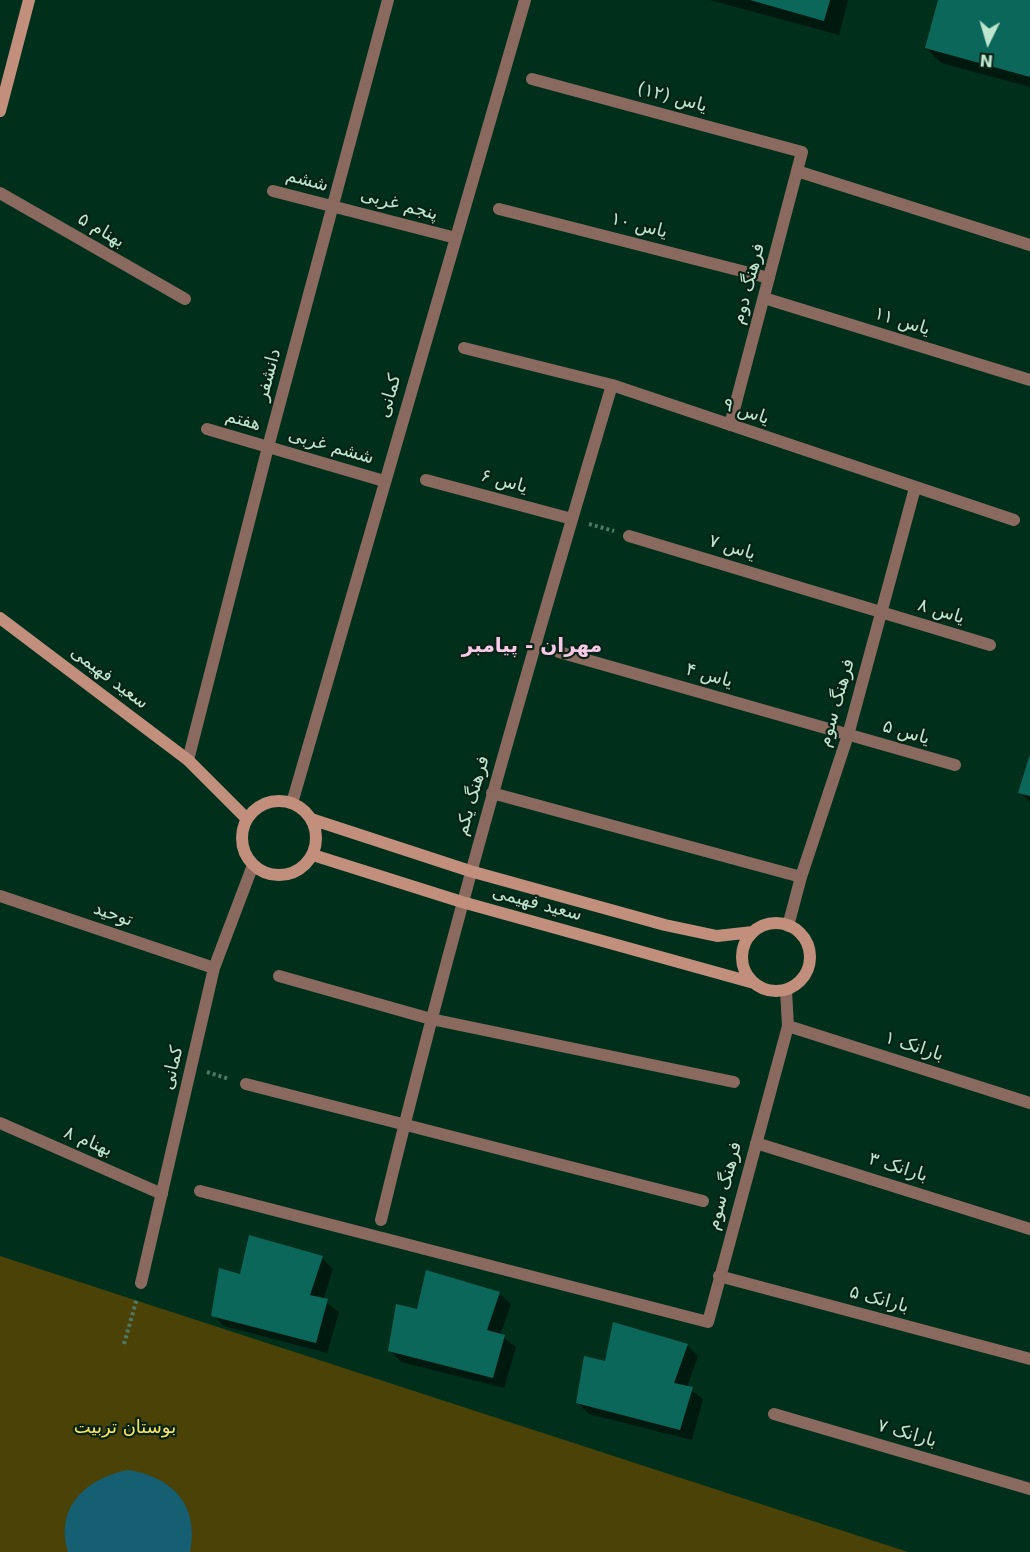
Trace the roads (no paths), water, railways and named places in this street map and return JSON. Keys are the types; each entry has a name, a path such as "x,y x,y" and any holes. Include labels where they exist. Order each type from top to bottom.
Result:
{"main road":[{"path":"1,103 29,0"},
{"name":"سعید فهیمی","path":"0,618 188,760 247,819"},
{"path":"279,801 292,803 311,819 316,831 313,855 297,872 274,876 253,865 245,855 242,831 247,819 255,809 266,803 279,801"},
{"name":"سعید فهیمی","path":"311,819 470,871 665,925 717,936 753,932"},
{"name":"سعید فهیمی","path":"313,855 462,902 754,983"},
{"path":"773,923 788,926 803,936 810,956 804,977 786,990 775,992 754,983 746,974 742,963 746,941 753,932 773,923"}],"street":[{"name":"دانشفر","path":"188,760 268,447 388,0"},
{"name":"کمانی","path":"292,803 525,0"},
{"name":"یاس (۱۲)","path":"532,79 802,152"},
{"name":"فرهنگ دوم","path":"730,425 802,152"},
{"path":"797,171 1030,245"},
{"name":"ششم","path":"273,190 333,206"},
{"name":"بهنام ۵","path":"0,193 185,299"},
{"name":"پنجم غربی","path":"333,206 456,238"},
{"name":"یاس ۱۰","path":"499,209 769,278"},
{"name":"یاس ۱۱","path":"764,298 1030,380"},
{"name":"یاس ۹","path":"464,348 612,385 1014,520"},
{"name":"فرهنگ یکم","path":"381,1220 470,871 612,385"},
{"name":"هفتم","path":"207,429 268,447"},
{"name":"ششم غربی","path":"268,447 384,481"},
{"name":"یاس ۶","path":"426,480 572,519"},
{"name":"فرهنگ سوم","path":"788,926 801,877 848,735 915,488"},
{"name":"یاس ۷","path":"629,536 881,613"},
{"name":"یاس ۸","path":"881,613 990,645"},
{"name":"یاس ۴","path":"559,652 848,735"},
{"name":"یاس ۵","path":"848,735 955,765"},
{"path":"492,793 801,877"},
{"name":"کمانی","path":"141,1283 214,968 253,865"},
{"name":"توحید","path":"0,896 214,968"},
{"path":"279,976 431,1018 734,1082"},
{"name":"فرهنگ سوم","path":"200,1191 708,1322 788,1026 786,990"},
{"name":"بارانک ۱","path":"788,1026 1030,1103"},
{"path":"246,1084 704,1201"},
{"name":"بهنام ۸","path":"0,1124 162,1194"},
{"name":"بارانک ۳","path":"756,1143 1030,1228"},
{"name":"بارانک ۵","path":"719,1276 1030,1359"},
{"name":"بارانک ۷","path":"774,1414 1030,1489"}],"water":[{"path":"128,1470 158,1479 179,1496 190,1520 192,1535 190,1552 68,1552 65,1536 66,1521 77,1497 99,1480"}],"district":[{"name":"مهران - پیامبر","path":"532,647"}],"park label":[{"name":"بوستان تربیت","path":"125,1428"}]}
